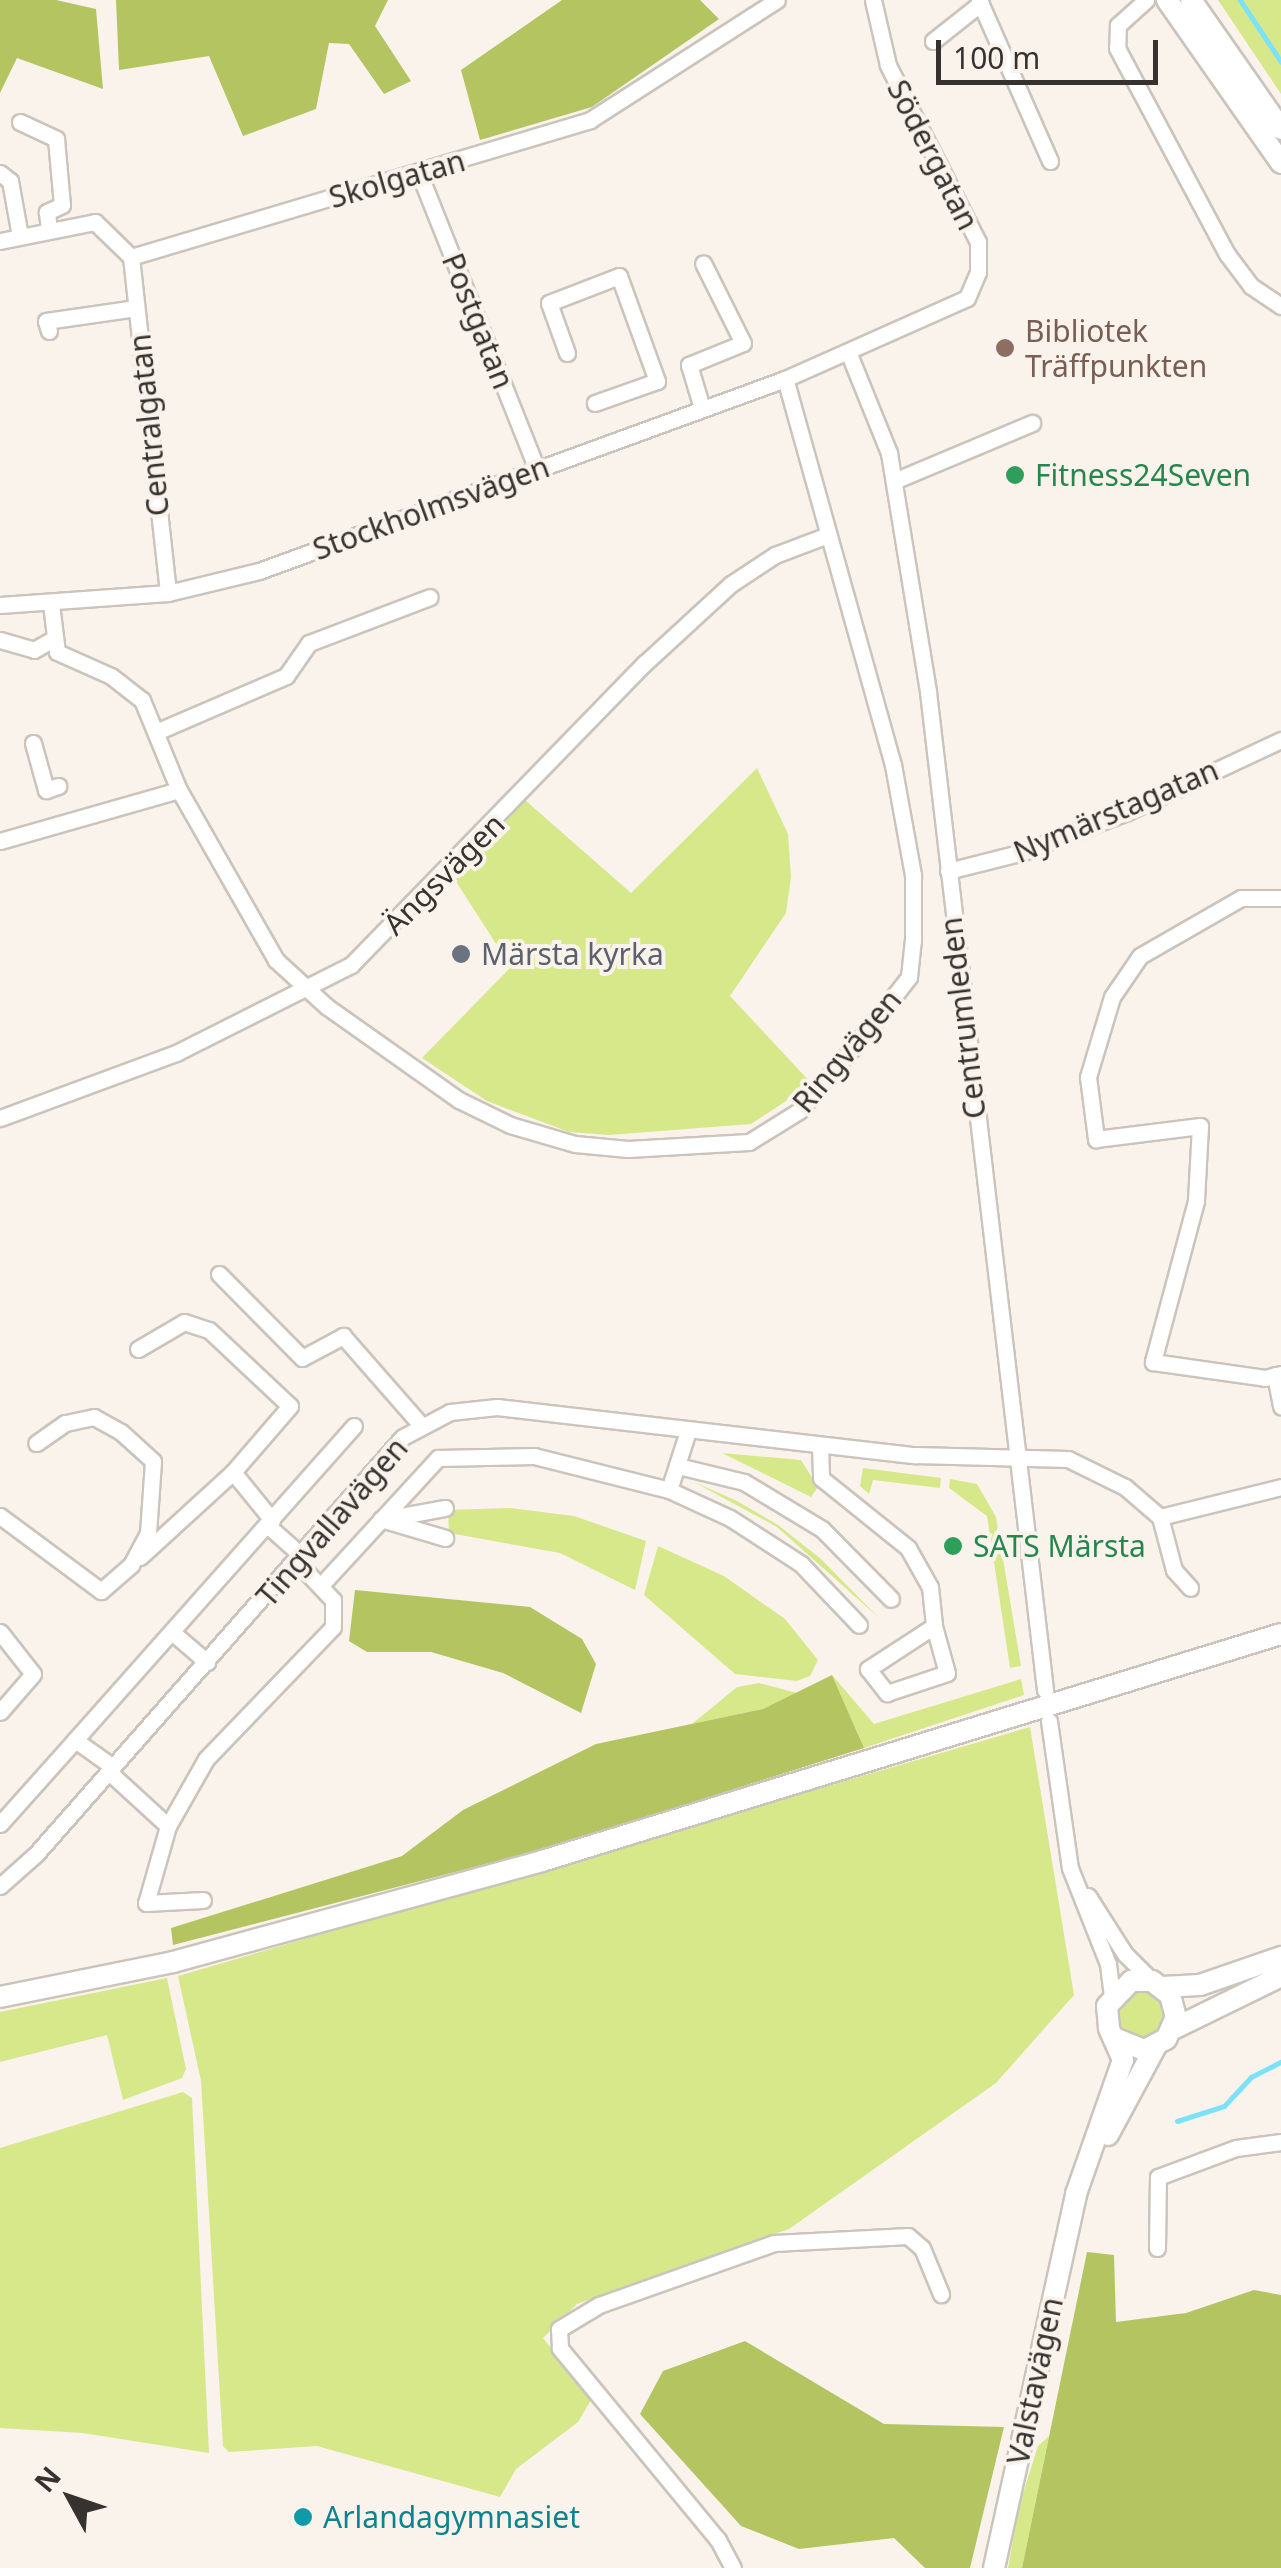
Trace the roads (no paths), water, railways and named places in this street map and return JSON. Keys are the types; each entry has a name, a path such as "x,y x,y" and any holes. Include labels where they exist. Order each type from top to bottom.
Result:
{"street":[{"name":"Södergatan","path":"849,354 966,298 978,272 978,242 888,66 873,0"},
{"path":"1146,0 1118,25 1117,48 1227,254 1251,286 1281,306"},
{"path":"1167,0 1281,163"},
{"path":"1191,0 1281,129"},
{"path":"933,41 980,2 1050,161"},
{"name":"Skolgatan","path":"132,256 590,120 766,3"},
{"path":"20,122 56,139 62,204 47,212 49,230"},
{"path":"0,173 10,182 20,236"},
{"name":"Postgatan","path":"419,173 537,470"},
{"path":"0,241 96,222 132,256"},
{"name":"Centralgatan","path":"132,256 168,593"},
{"path":"702,408 690,366 743,343 703,263"},
{"path":"567,354 549,304 619,276 657,381 594,403"},
{"path":"49,331 46,321 136,308"},
{"name":"Stockholmsvägen","path":"0,605 168,593 258,571 849,354"},
{"name":"Centrumleden","path":"849,354 877,416 894,480 928,692 1045,1690"},
{"name":"Ringvägen","path":"53,639 64,659 130,688 156,732 179,790 276,960 308,992 458,1100 575,1144 685,1148 749,1142 799,1111 909,977 914,942 913,875 893,765 825,536 784,378"},
{"path":"894,480 1032,423"},
{"name":"Ängsvägen","path":"0,1118 176,1053 308,992 351,965 433,888 645,664 732,584 775,555 825,536"},
{"path":"156,732 286,676 309,644 430,597"},
{"path":"0,640 34,650 53,639 51,604"},
{"name":"Nymärstagatan","path":"948,871 1023,852 1127,812 1281,740"},
{"path":"32,743 46,790 58,786"},
{"path":"0,840 179,790"},
{"path":"1281,898 1241,898 1140,956 1112,997 1088,1077 1096,1139 1200,1126 1196,1200 1152,1362 1278,1374 1281,1406"},
{"path":"219,1274 302,1358 343,1336 420,1425"},
{"path":"0,1516 101,1591 233,1472 290,1406 209,1330 184,1322 138,1350"},
{"name":"Tingvallavägen","path":"0,1886 111,1769 420,1425 450,1412 498,1407 687,1434 1087,1465 1160,1517"},
{"path":"36,1443 65,1424 94,1418 153,1461 148,1533 131,1565"},
{"path":"0,1824 174,1633 354,1426"},
{"path":"669,1490 687,1434"},
{"path":"820,1446 820,1478 908,1548 930,1586 934,1626 947,1673 887,1694 868,1669 934,1626"},
{"path":"323,1583 438,1458 534,1456 669,1490 730,1518 800,1564 860,1625"},
{"path":"678,1466 744,1482 822,1529 891,1599"},
{"path":"203,1900 146,1903 168,1826 206,1760 333,1627 333,1600 323,1583 299,1559 233,1472"},
{"path":"1190,1588 1174,1570 1160,1517 1281,1487"},
{"path":"380,1519 444,1508"},
{"path":"380,1519 445,1538"},
{"path":"0,1632 33,1674 0,1712"},
{"path":"174,1633 207,1662"},
{"path":"0,1996 173,1962 542,1861 1281,1634"},
{"path":"1049,1721 1070,1868 1112,1976 1106,2018 1114,2038 1133,2049 1156,2046 1173,2029 1281,1976"},
{"path":"75,1740 111,1769 168,1826"},
{"path":"1070,1868 1126,1954 1174,2004 1173,2029"},
{"path":"1112,1995 1131,1981 1200,1985 1281,1957"},
{"name":"Valstavägen","path":"994,2568 1076,2194 1123,2060 1114,2038"},
{"name":"Valstavägen","path":"1076,2194 1156,2046"},
{"path":"1157,2248 1158,2177 1236,2148 1281,2142"},
{"path":"734,2568 718,2540 560,2348 559,2329 599,2305 774,2243 908,2236 922,2248 941,2294"}],"waterway":[{"path":"1240,0 1281,62"},
{"path":"1177,2121 1224,2106 1251,2077 1281,2062"}],"place":[{"name":"Bibliotek Träffpunkten","path":"1005,348"},
{"name":"Fitness24Seven","path":"1015,475"},
{"name":"Märsta kyrka","path":"461,954"},
{"name":"SATS Märsta","path":"953,1546"},
{"name":"Arlandagymnasiet","path":"303,2517"}]}
